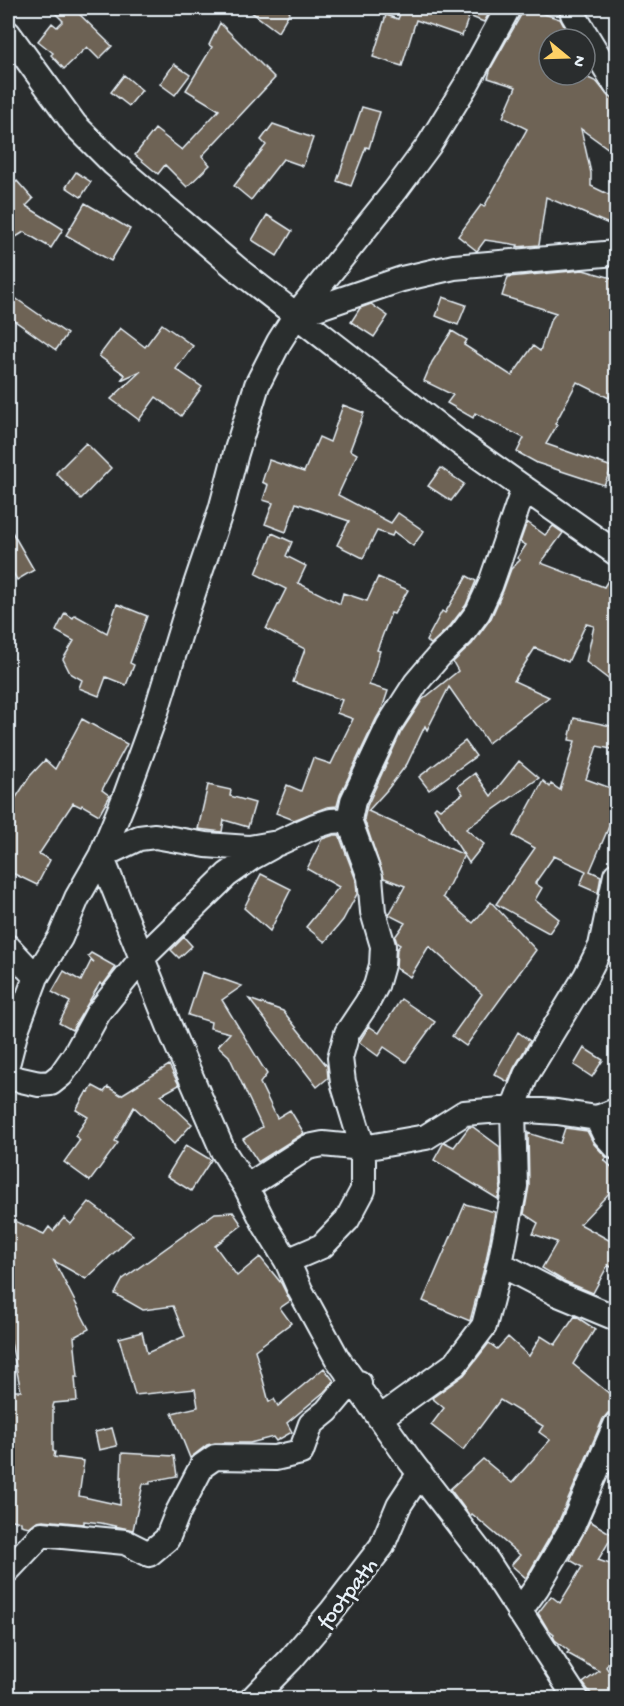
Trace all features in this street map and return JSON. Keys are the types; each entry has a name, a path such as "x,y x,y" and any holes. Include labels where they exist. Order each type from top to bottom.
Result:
{"street":[{"path":"8,1061 16,1030 36,977 60,938 77,898 101,856 155,716 185,616 221,510 256,385 296,315 429,145 466,85 508,8"},
{"path":"573,8 573,14 616,85"},
{"path":"8,33 75,125 113,163 242,273 460,443 616,553"},
{"path":"296,315 402,279 454,267 616,253"},
{"path":"286,1261 322,1246 347,1220 363,1190 363,1148 344,1082 340,1058 347,1033 368,1003 376,986 382,965 383,946 373,912 370,877 349,820 350,811 357,790 389,725 416,683 461,635 478,612 490,586 524,488"},
{"path":"8,1077 39,1084 51,1083 75,1055 98,1013 142,957 227,875 278,843 323,823 349,820"},
{"path":"101,856 139,838 155,836 206,845 249,848 278,843"},
{"path":"101,856 174,1038 223,1151 246,1187 337,1358 487,1561 576,1698"},
{"path":"380,1418 454,1364 484,1326 500,1264 515,1186 513,1109 526,1075 586,976 601,946 616,875"},
{"path":"8,947 36,977"},
{"path":"246,1187 308,1147 323,1144 363,1148 426,1137 464,1113 513,1109 607,1114 605,1135 616,1147"},
{"path":"500,1264 558,1294 616,1318"},
{"path":"8,1570 42,1534 126,1542 149,1554 167,1539 202,1466 215,1457 275,1458 300,1452 311,1424 327,1411 343,1392 358,1384"},
{"path":"519,1611 537,1587 571,1529 616,1425"},
{"name":"footpath","path":"253,1698 291,1659 332,1611 382,1546 399,1505 420,1473"}],"building":[{"path":"58,8 73,8 112,46 99,59 87,47 64,69 51,55 53,53 38,41 52,23 57,27 63,21 54,12"},
{"path":"246,8 292,8 278,32"},
{"path":"389,8 492,8 484,22 469,16 462,36 416,20 402,66 373,57 386,15 398,19 400,14"},
{"path":"522,8 540,8 538,12 560,19 564,27 537,27 537,87 597,87 597,82 609,97 616,99 616,154 581,129 591,173 591,186 616,198 616,227 546,197 539,245 517,247 518,245 485,240 477,251 458,236 481,205 484,207 527,129 503,117 516,87 488,78 491,68 521,15"},
{"path":"220,23 275,78 202,156 210,165 187,187 165,165 158,174 135,155 155,129 182,150 219,110 186,90 212,47 209,45"},
{"path":"174,64 190,75 175,95 160,84"},
{"path":"124,75 142,90 129,106 111,92"},
{"path":"362,107 380,112 369,148 366,147 351,186 337,181"},
{"path":"273,124 313,138 303,166 283,159 251,200 234,186 266,145 261,140"},
{"path":"76,172 91,182 81,197 66,187"},
{"path":"17,181 33,199 26,206 63,229 51,248 24,232 8,242 8,189"},
{"path":"85,203 130,229 111,261 66,235"},
{"path":"267,215 292,231 277,256 252,240"},
{"path":"583,270 616,279 616,383 609,398 577,382 546,444 612,467 604,485 537,463 517,452 524,438 475,413 473,418 447,403 453,395 424,381 432,362 452,331 467,340 464,345 512,376 533,346 540,351 550,321 556,313 502,296 508,277"},
{"path":"8,293 67,334 56,350 8,316"},
{"path":"443,297 466,305 458,325 436,316"},
{"path":"371,304 388,316 374,337 351,322 360,308"},
{"path":"162,324 193,346 176,369 202,387 181,416 156,397 139,420 111,399 141,371 121,380 125,375 99,356 120,328 145,347"},
{"path":"343,405 364,413 350,450 357,454 338,495 391,523 398,513 424,531 413,546 394,532 392,536 377,531 363,558 337,545 349,521 296,503 286,532 265,524 273,503 263,500 268,485 262,482 269,460 304,472 319,437 330,442"},
{"path":"86,443 111,468 81,499 56,473"},
{"path":"441,468 464,484 451,501 428,486"},
{"path":"527,522 545,535 553,526 563,533 541,563 604,587 616,567 616,685 586,662 594,626 586,624 568,662 535,648 514,681 549,697 488,743 449,687 427,730 425,726 407,764 368,811 464,855 443,897 473,923 491,902 536,950 466,1046 452,1036 482,994 429,946 410,977 396,968 397,949 400,945 395,937 405,923 389,915 405,886 384,878 364,819 367,806 401,732 422,700 458,671 453,662 472,644 491,618 511,569 520,560 517,558 526,545 520,542"},
{"path":"8,525 34,570 17,580 8,563"},
{"path":"272,533 292,542 286,556 306,566 298,583 340,604 343,593 367,601 378,577 408,590 394,614 391,613 377,650 380,651 369,685 388,691 382,709 340,795 337,806 327,807 294,820 276,813 287,785 301,791 313,758 331,764 353,719 337,713 342,700 293,682 305,649 266,629 286,589 256,574"},
{"path":"467,576 476,581 466,605 450,626 431,644 426,641 442,611 445,613"},
{"path":"117,604 147,616 130,663 134,665 126,685 106,677 99,696 79,688 82,680 70,673 63,659 74,641 56,631 65,613 73,618 75,615 107,633"},
{"path":"574,718 616,727 616,750 597,746 586,779 616,790 616,810 590,871 601,876 598,893 580,885 586,871 554,856 535,883 542,888 535,900 559,919 549,933 496,904 535,848 513,836 543,781 550,787 551,784 560,790 575,741 569,740"},
{"path":"82,719 127,744 102,790 110,796 99,815 82,805 81,807 73,803 39,854 50,860 37,885 8,871 8,840 15,825 8,820 8,810 30,776 45,760 55,769"},
{"path":"465,741 476,756 429,790 419,777"},
{"path":"519,761 539,778 466,829 484,844 469,863 434,808 436,806 440,809 463,794 458,786 475,773 491,796"},
{"path":"208,785 231,790 230,796 255,803 248,827 224,820 222,832 198,829"},
{"path":"339,835 356,880 357,894 343,920 325,942 306,927 339,887 307,869 322,839"},
{"path":"261,874 291,889 270,931 244,908"},
{"path":"184,937 192,946 179,958 171,950"},
{"path":"91,953 116,967 103,985 100,983 72,1030 59,1023 70,1002 52,992 64,971 81,981 91,961 94,962 88,956"},
{"path":"202,972 242,986 222,1000 267,1074 260,1083 277,1118 290,1110 304,1133 258,1162 243,1139 262,1127 229,1056 218,1046 230,1033 210,1028 211,1022 188,1015"},
{"path":"249,999 283,1011 327,1066 328,1078 317,1087"},
{"path":"401,999 435,1022 406,1062 384,1047 378,1056 359,1042 369,1026 379,1033"},
{"path":"518,1032 530,1041 508,1082 494,1074"},
{"path":"584,1048 603,1060 592,1077 574,1065"},
{"path":"169,1065 179,1085 161,1095 192,1124 174,1144 134,1107 115,1141 118,1143 90,1181 64,1162 80,1140 75,1136 88,1117 76,1110 87,1091 89,1092 93,1086 104,1092 108,1087 121,1095"},
{"path":"469,1127 473,1127 500,1147 501,1185 498,1199 434,1160 444,1142 454,1147"},
{"path":"565,1128 587,1131 594,1144 607,1158 604,1160 616,1171 616,1186 580,1224 616,1244 616,1270 608,1265 593,1293 564,1281 542,1268 557,1242 533,1234 538,1223 524,1214 529,1186 528,1133 560,1143"},
{"path":"186,1145 211,1160 191,1191 167,1176"},
{"path":"89,1202 133,1235 86,1279 54,1261 89,1329 74,1337 78,1377 75,1377 77,1401 54,1403 53,1406 53,1451 55,1452 54,1457 84,1461 79,1496 120,1505 122,1453 174,1456 177,1476 143,1484 133,1530 84,1521 84,1524 43,1520 29,1527 21,1525 21,1522 8,1519 8,1391 21,1391 8,1328 8,1218 44,1234 49,1227 53,1231 64,1218 71,1224"},
{"path":"465,1204 495,1212 486,1261 470,1321 423,1301"},
{"path":"233,1212 242,1225 215,1246 237,1276 260,1257 281,1283 290,1301 280,1308 291,1323 255,1350 269,1402 274,1399 278,1406 324,1368 334,1381 287,1423 292,1432 276,1441 273,1437 250,1443 215,1443 207,1445 190,1458 172,1413 198,1407 195,1389 135,1395 119,1338 142,1332 147,1353 185,1336 173,1306 143,1310 115,1294 123,1279 215,1213"},
{"path":"575,1316 595,1329 573,1364 616,1399 616,1411 608,1413 603,1419 558,1523 526,1578 511,1565 520,1555 472,1514 470,1516 450,1489 483,1459 512,1483 550,1440 539,1432 543,1426 500,1400 463,1450 431,1425 444,1408 432,1398 464,1375 489,1343 497,1349 508,1337 529,1356 541,1336 555,1345"},
{"path":"112,1428 117,1446 99,1450 95,1432"},
{"path":"590,1521 613,1535 598,1560 616,1566 616,1649 606,1667 616,1681 616,1698 594,1698 583,1683 599,1671 567,1653 569,1651 555,1640 554,1634 547,1628 538,1613 551,1596 560,1603 582,1567 570,1560"}]}
